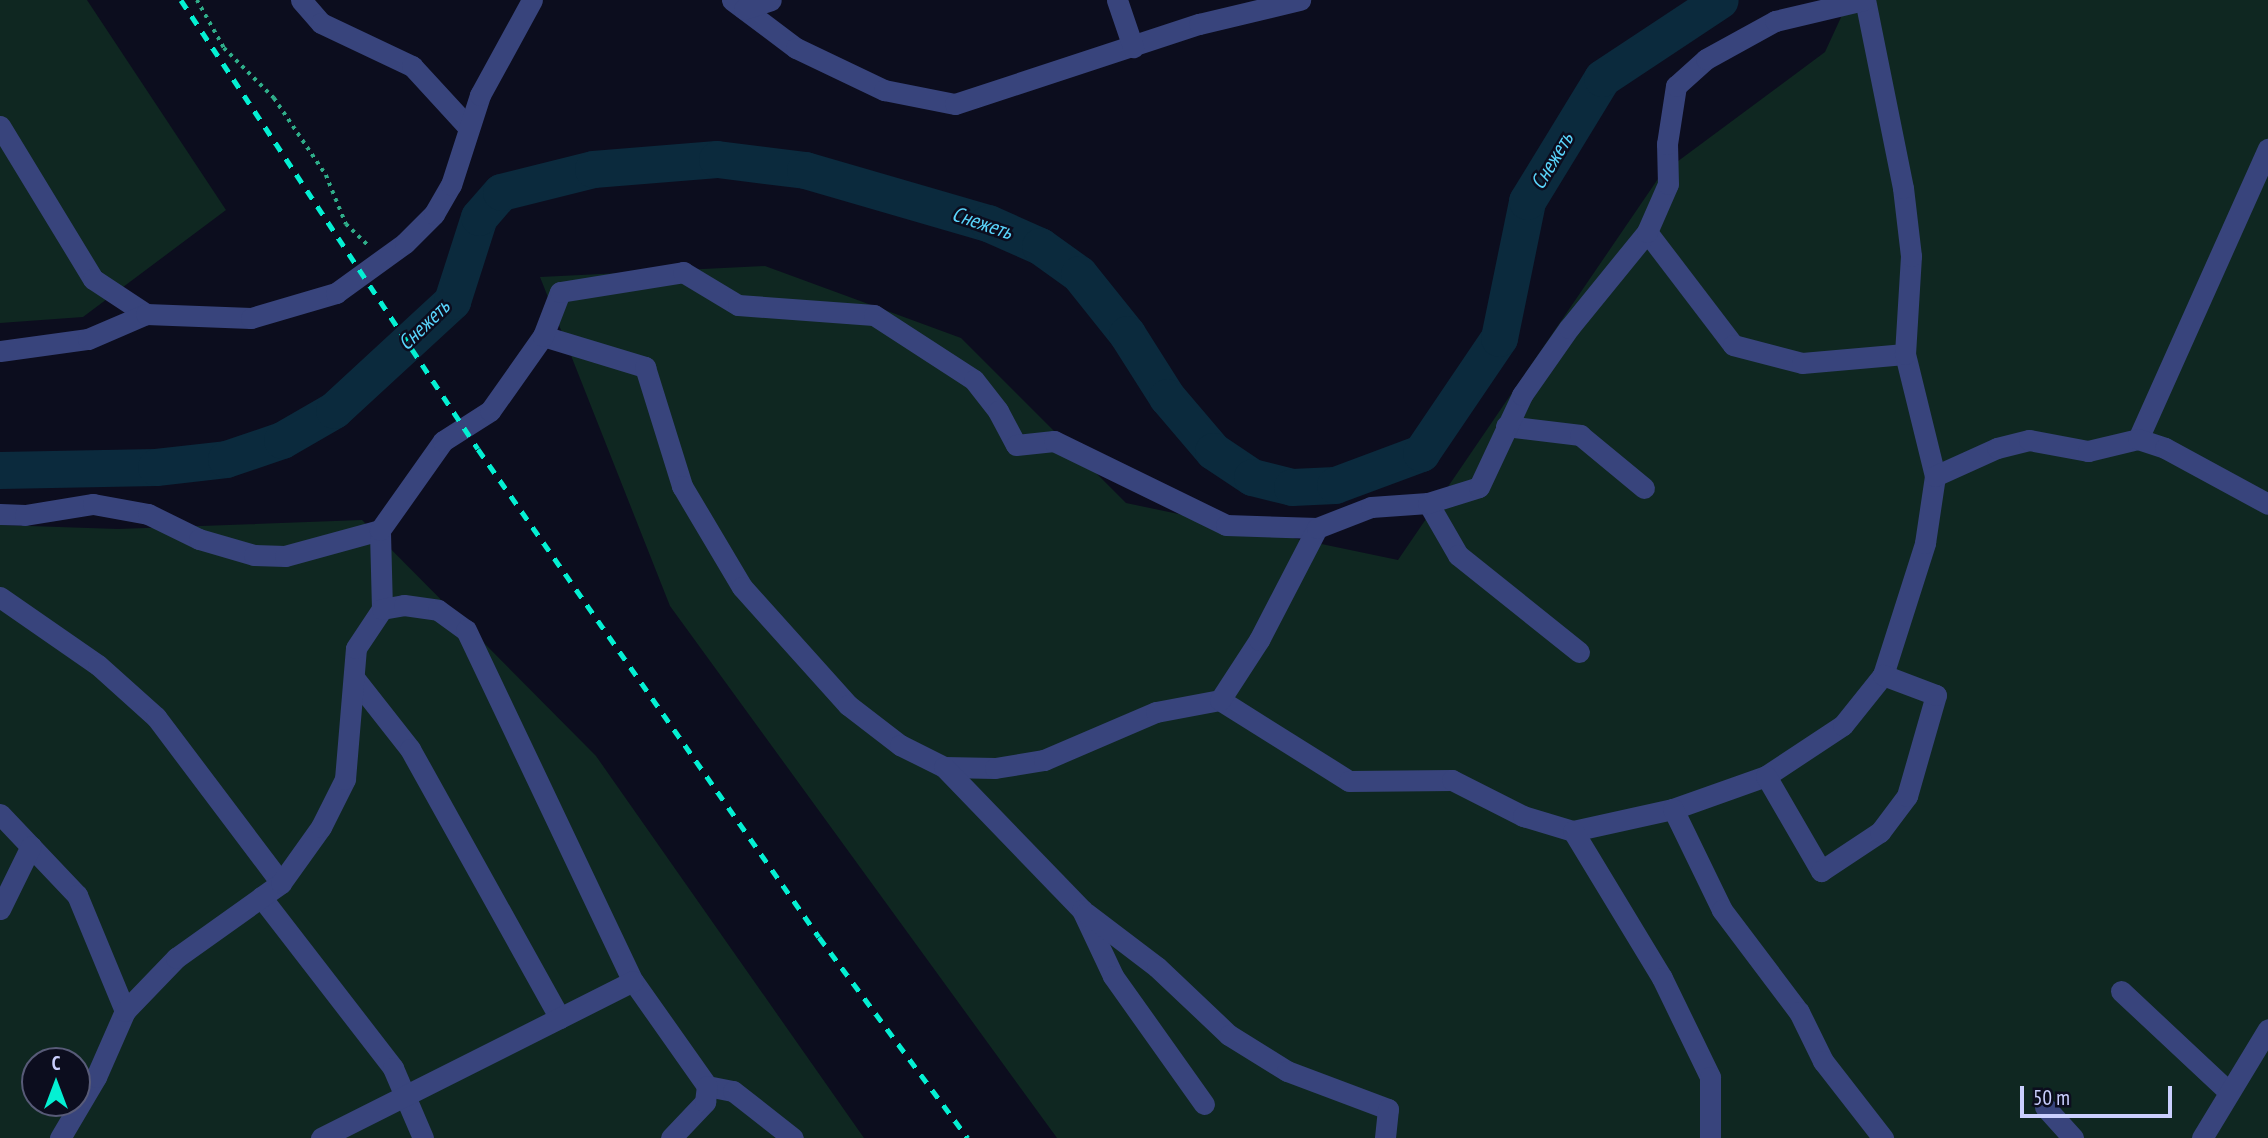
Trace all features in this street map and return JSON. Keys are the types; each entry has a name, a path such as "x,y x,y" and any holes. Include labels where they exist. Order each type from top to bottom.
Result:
{"street":[{"path":"301,0 321,23 412,66 469,128"},
{"path":"0,351 88,339 146,314 251,318 336,293 384,259 433,214 451,185 480,95 532,0"},
{"path":"738,4 771,0"},
{"path":"1117,0 1133,47"},
{"path":"60,1138 96,1077 125,1011 176,958 281,883 321,827 345,779 356,648 382,610 380,530 443,441 490,411 543,336 560,292 683,272 738,305 874,314 974,380 999,411 1016,445 1054,441 1226,525 1317,528 1371,507 1429,503 1479,487 1506,426 1569,328 1647,232 1668,184 1667,144 1676,86 1706,60 1775,21 1865,0 1907,215 1911,256 1905,354 1935,475 1925,543 1883,675 1843,725 1766,776 1673,809 1573,831 1523,816 1452,780 1349,781 1220,700 1156,712 1044,760 995,768 944,767"},
{"path":"738,4 796,48 884,90 956,104 1133,47 1291,1"},
{"path":"0,126 93,279 146,314"},
{"path":"2138,439 2268,149"},
{"path":"1647,232 1733,345 1802,363 1905,354"},
{"path":"543,336 645,367 682,486 742,587 848,705 900,745 944,767 1082,910 1157,967 1228,1035 1287,1071 1388,1109 1385,1138"},
{"path":"1506,426 1580,435 1644,488"},
{"path":"1935,475 2029,440 2088,451 2138,439 2238,485 2268,504"},
{"path":"1429,503 1458,555 1579,652"},
{"path":"0,514 25,515 93,504 148,514 199,539 254,555 285,556 380,530"},
{"path":"1220,700 1259,640 1317,528"},
{"path":"0,597 98,665 156,717 281,883"},
{"path":"382,610 404,605 438,610 466,630 634,981 708,1086 733,1091 793,1138"},
{"path":"1766,776 1821,871 1880,832 1907,796 1936,695 1883,675"},
{"path":"355,680 410,750 560,1018"},
{"path":"1673,809 1722,910 1799,1012 1823,1061 1883,1138"},
{"path":"0,814 77,895 125,1011"},
{"path":"1573,831 1662,978 1710,1077 1710,1138"},
{"path":"0,909 31,846"},
{"path":"261,897 393,1068 423,1138"},
{"path":"1082,910 1113,976 1204,1104"},
{"path":"321,1138 634,981"},
{"path":"2121,991 2229,1092"},
{"path":"2202,1138 2268,1029"},
{"path":"671,1138 705,1102 708,1086"},
{"path":"2045,1107 2073,1138"}],"path":[{"path":"197,0 224,48 274,98 326,175 346,224 384,259"}],"green space":[{"path":"0,0 87,0 226,210 83,317 0,323"},
{"path":"1849,0 2268,0 2268,1138 1057,1138 670,606 540,277 765,266 961,338 1126,503 1398,560 1662,173 1825,52"},
{"path":"362,520 596,756 864,1138 0,1138 0,525 118,529"}],"waterway":[{"name":"Снежеть","path":"0,470 156,467 226,459 282,440 334,410 452,301 479,217 501,192 593,169 717,159 805,170 988,223 1040,246 1079,274 1127,334 1167,397 1213,451 1252,477 1292,487 1335,485 1421,453 1499,338 1527,201 1602,78 1720,0"}],"railway":[{"path":"181,0 478,449 819,937 968,1138"}]}
